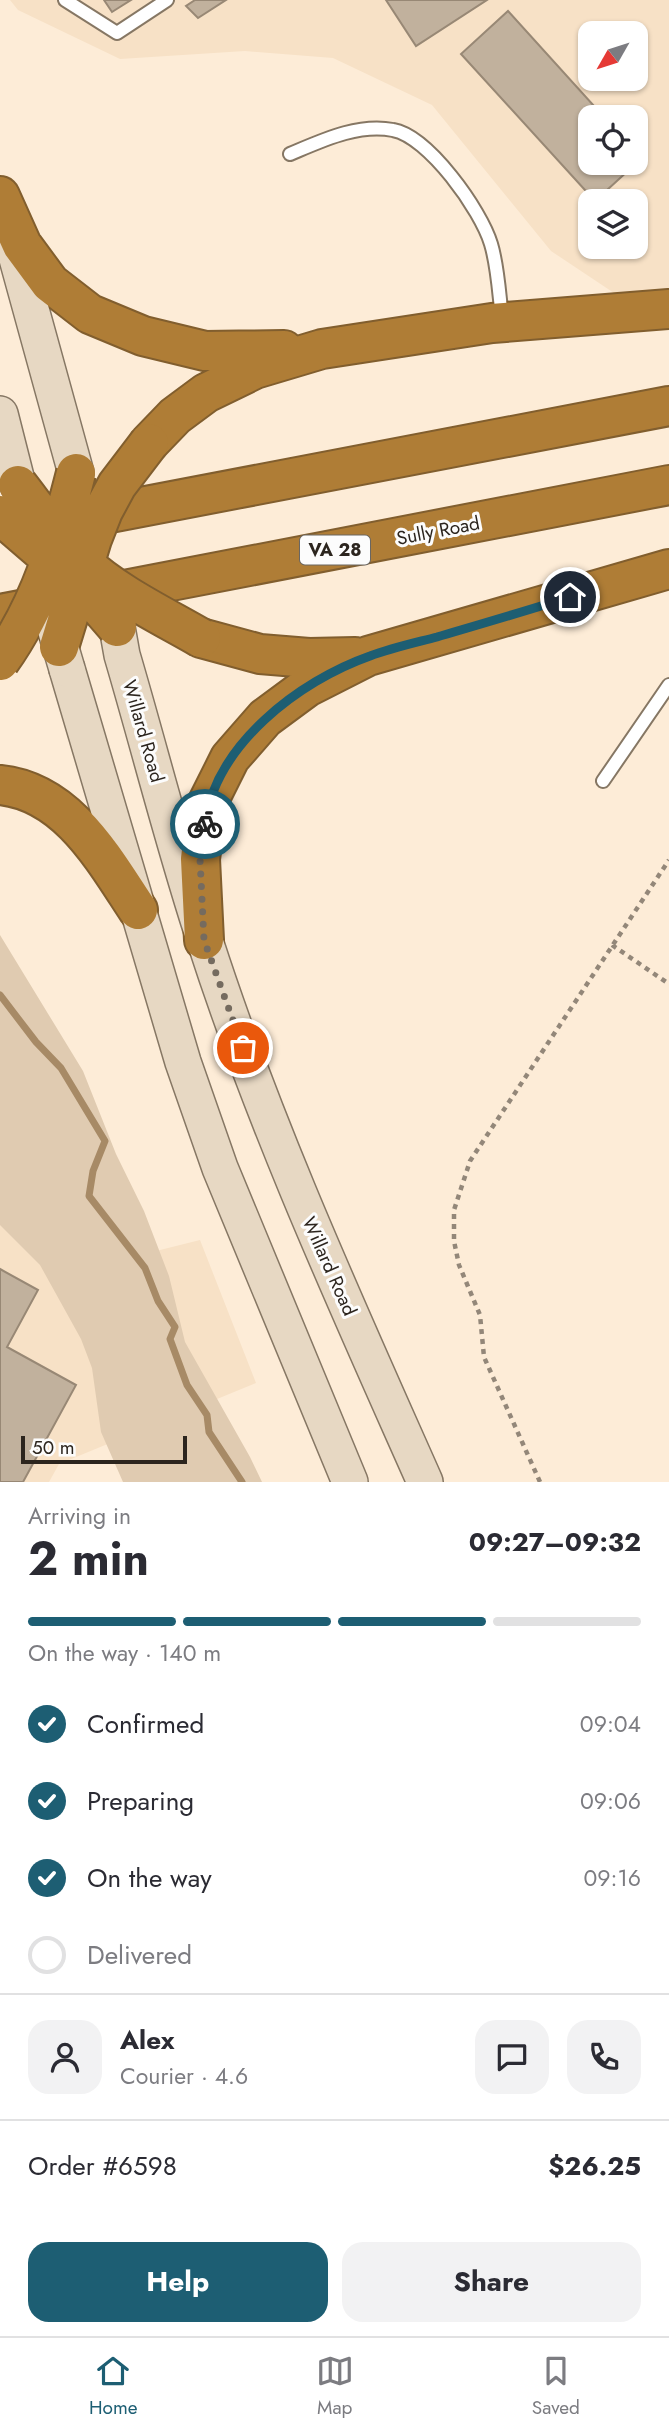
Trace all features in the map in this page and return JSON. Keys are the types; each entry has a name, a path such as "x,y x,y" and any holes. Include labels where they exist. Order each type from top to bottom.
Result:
{"highway":[{"path":"0,198 22,245 43,274 50,283 90,314 143,336 205,351 321,349 503,322 669,309"},
{"path":"0,661 14,642 61,558 149,443 175,416 206,393 255,369 321,349"},
{"path":"61,558 669,406"},
{"path":"63,658 61,558 74,465"},
{"name":"Sully Road","path":"0,614 669,485"},
{"path":"10,489 120,641"},
{"path":"61,558 201,638 260,654 309,658 368,656"},
{"path":"204,940 200,859 207,804 230,758 265,718 307,687 368,656 669,569"},
{"path":"0,785 13,786 53,805 91,838 138,910"}],"main road":[{"path":"0,198 74,465"},
{"path":"0,414 10,489"},
{"name":"Willard Road","path":"120,641 204,940 287,1165 425,1482"},
{"path":"63,658 183,1062 220,1168 350,1482"}],"lane":[{"path":"65,0 117,33 167,0"},
{"path":"290,154 329,138 368,130 394,130 417,140 455,183 483,225 491,245 503,322"},
{"path":"603,781 669,685"}],"path":[{"path":"540,1482 484,1357 480,1315 459,1265 454,1241 454,1210 470,1161 669,860"},
{"path":"612,945 669,984"}],"shaded area":[{"path":"10,0 669,0 669,297 626,301 551,251 432,105 333,58 245,51 120,59 18,10"},
{"path":"0,935 83,1071 169,1276 185,1342 262,1482 123,1482 101,1432 92,1368 81,1339 40,1265 0,1225"},
{"path":"0,1178 140,1255 200,1240 256,1383 59,1464 49,1482 0,1482"}],"building":[{"path":"104,0 131,0 112,12"},
{"path":"195,0 226,0 198,18 186,6"},
{"path":"386,0 487,0 416,46"},
{"path":"508,11 593,105 578,105 578,175 623,175 608,189 584,189 461,54"},
{"path":"0,1269 38,1290 7,1347 76,1385 23,1482 0,1482"}],"waterway":[{"path":"0,995 36,1042 61,1068 105,1141 93,1171 89,1196 145,1268 158,1301 175,1327 170,1339 187,1385 207,1415 209,1432 242,1482"}],"way so far":[{"path":"205,824 200,859 204,940 243,1048"}],"route":[{"path":"205,824 207,804 230,758 265,718 307,687 368,656 570,597"}]}
